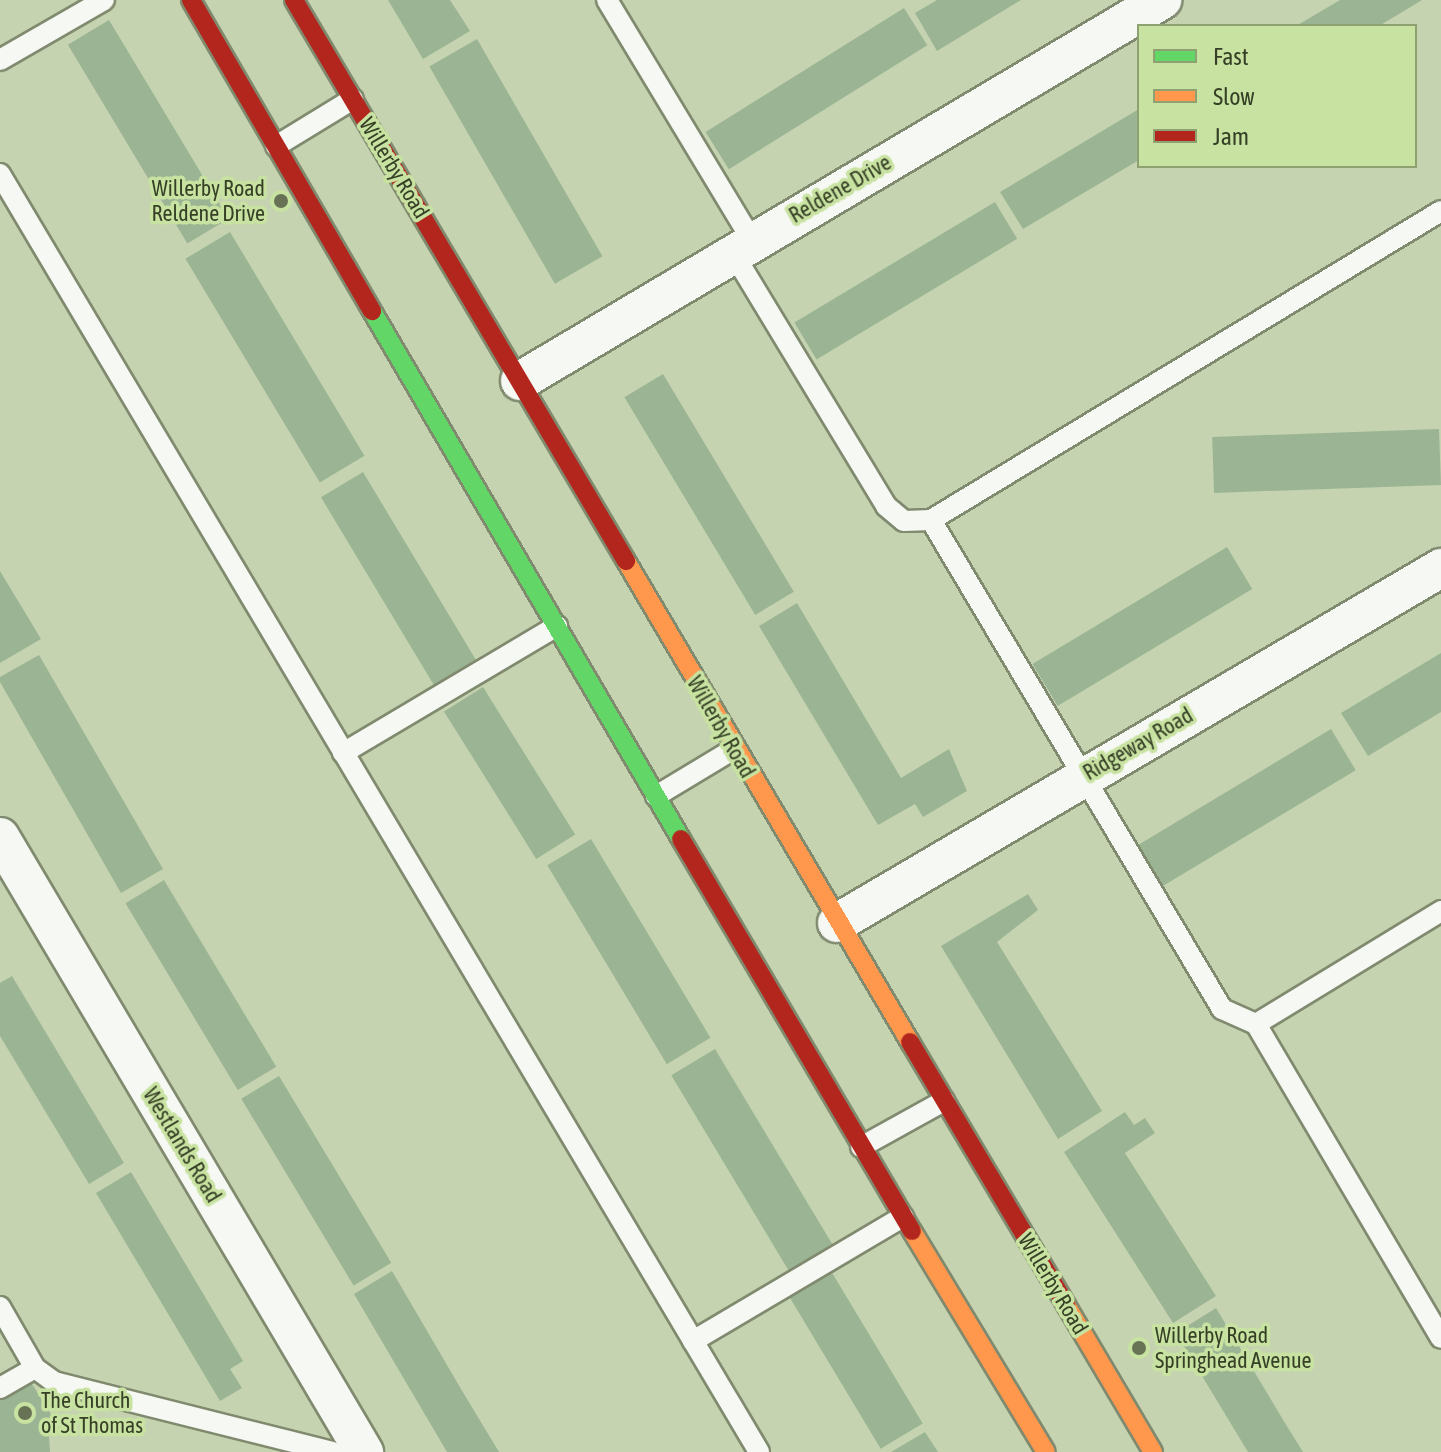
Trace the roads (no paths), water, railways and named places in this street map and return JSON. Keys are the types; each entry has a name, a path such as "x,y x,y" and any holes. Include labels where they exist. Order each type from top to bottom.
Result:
{"street":[{"path":"191,0 861,1147 1046,1452"},
{"name":"Willerby Road","path":"294,0 734,749 1153,1452"},
{"name":"Reldene Drive","path":"520,381 1162,0"},
{"name":"Ridgeway Road","path":"837,923 1441,568"},
{"name":"Westlands Road","path":"0,837 364,1452"}],"lane":[{"path":"0,60 104,0"},
{"path":"607,0 886,506 904,521 931,520 1441,211"},
{"path":"276,146 353,99"},
{"path":"0,174 759,1452"},
{"path":"931,520 1222,1009 1256,1024 1441,1338"},
{"path":"343,753 557,626"},
{"path":"656,796 734,749"},
{"path":"1256,1024 1441,911"},
{"path":"861,1147 944,1101"},
{"path":"693,1341 903,1217"},
{"path":"0,1307 35,1368 54,1382 332,1452"},
{"path":"0,1388 35,1368"}],"place":[{"name":"Willerby Road Reldene Drive","path":"281,201"},
{"name":"Willerby Road Springhead Avenue","path":"1139,1348"},
{"name":"The Church of St Thomas","path":"25,1413"}]}
